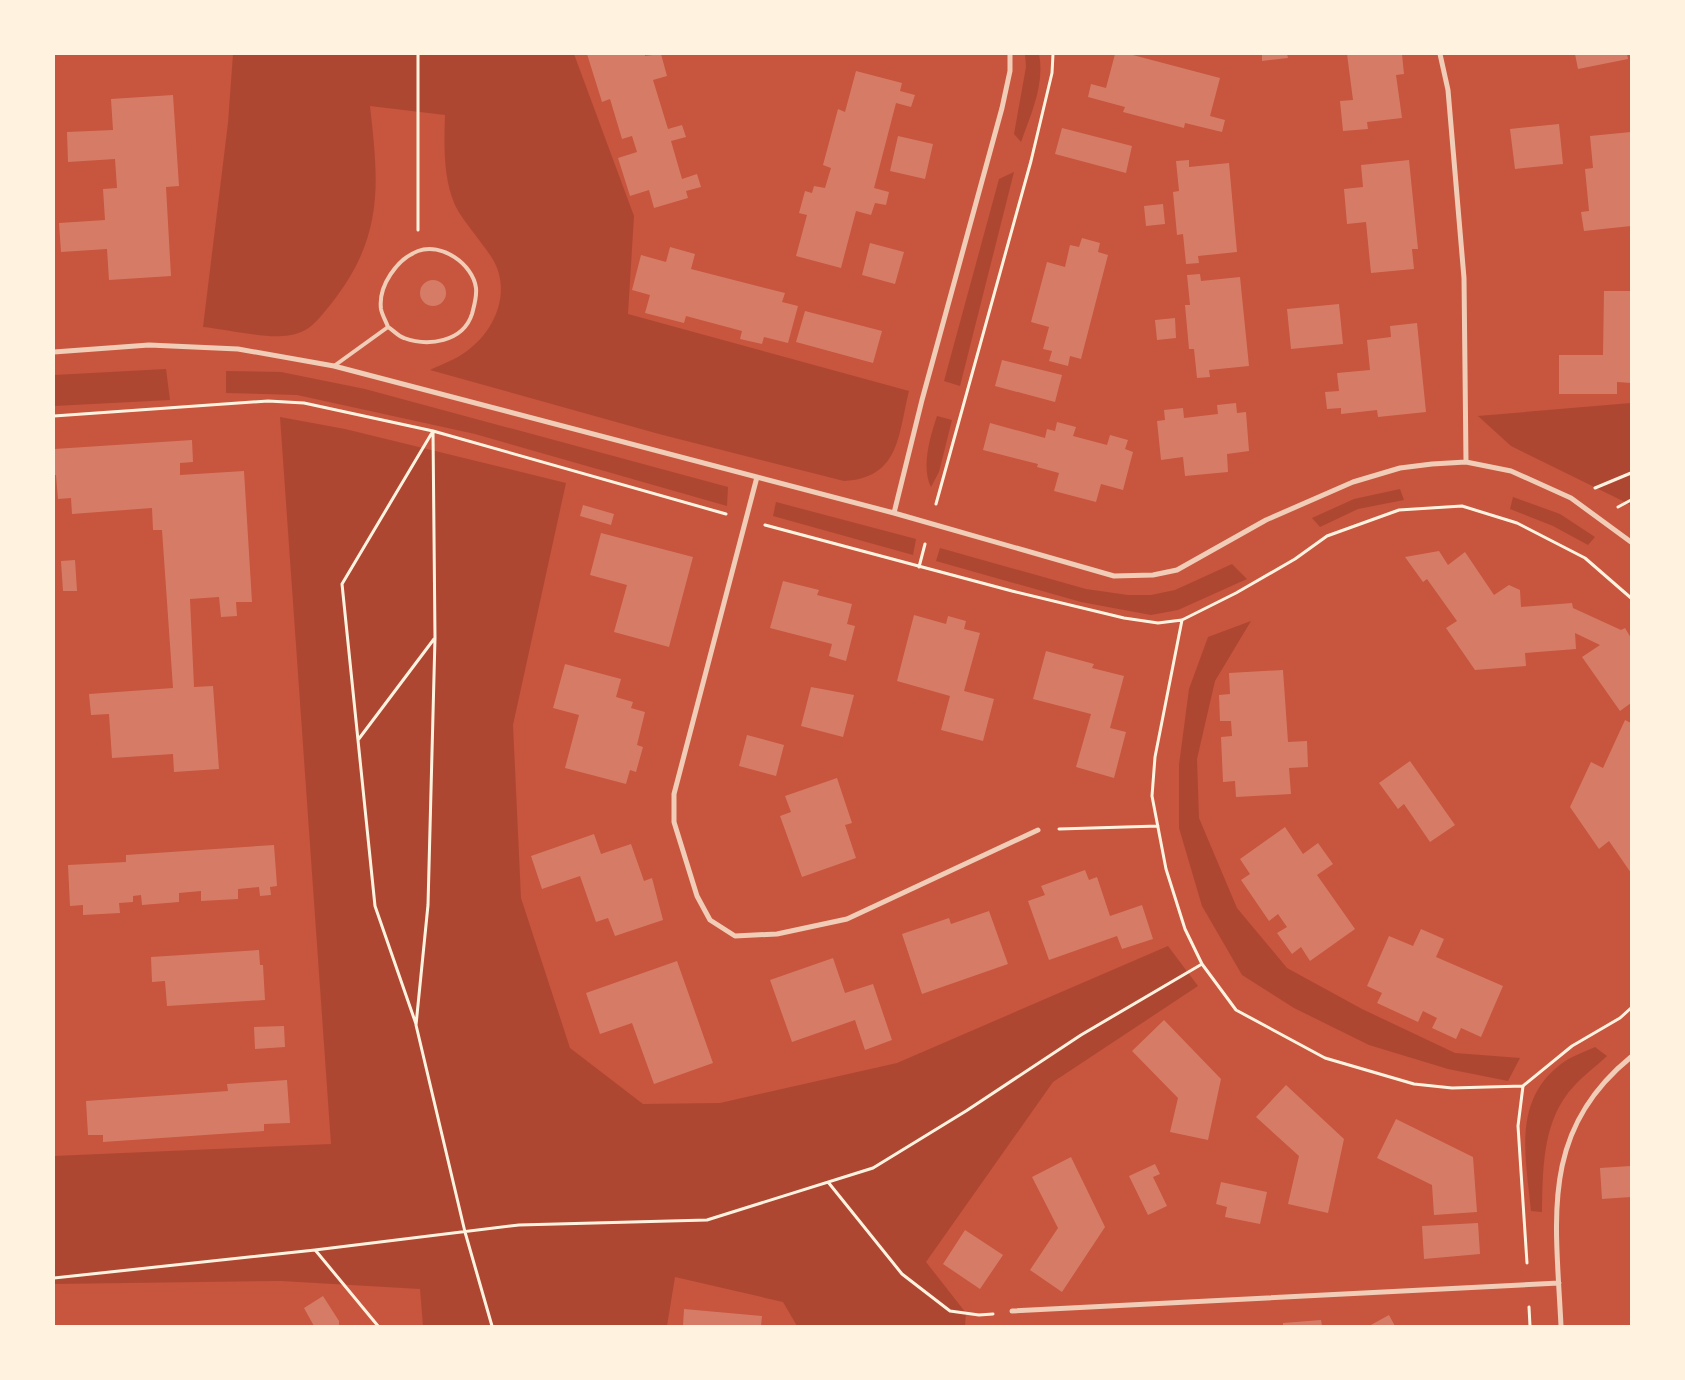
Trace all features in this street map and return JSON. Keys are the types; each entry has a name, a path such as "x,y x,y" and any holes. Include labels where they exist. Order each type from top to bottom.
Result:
{"street":[{"path":"894,513 922,400 1002,108 1010,71 1010,54"},
{"path":"1440,54 1448,90 1464,278 1466,462"},
{"path":"54,352 149,345 228,349 334,366 894,513 930,525 1114,576 1153,575 1177,570 1266,520 1353,482 1400,468 1466,462 1511,471 1571,498 1631,542"},
{"path":"757,477 674,794 674,822 697,896 710,920 735,936 777,934 847,919 1038,830"},
{"path":"1561,1326 1557,1234 1560,1170 1569,1136 1596,1091 1631,1056"},
{"path":"1012,1311 1559,1283"}],"lane":[{"path":"418,250 436,250 452,255 463,264 476,288 475,303 470,319 457,334 442,342 424,343 403,338 388,327 381,309 382,292 394,270 418,250"},
{"path":"334,366 388,327"}],"path":[{"path":"418,54 418,250"},
{"path":"919,567 1029,170 1052,73 1053,54"},
{"path":"416,1025 428,905 435,638 433,431 342,584 375,906 416,1025 465,1232 492,1326"},
{"path":"1571,498 1631,473"},
{"path":"1182,620 1155,757 1152,796 1166,869 1185,929 1202,964 1236,1010 1326,1058 1414,1084 1452,1088 1523,1086"},
{"path":"358,741 435,638"},
{"path":"1038,830 1158,826"},
{"path":"54,1278 315,1250 519,1225 707,1220 873,1168 966,1111 1081,1035 1202,964"},
{"path":"828,1182 902,1274 950,1311 979,1315 1012,1311"},
{"path":"315,1250 378,1326"}],"shaded area":[{"path":"233,54 574,54 634,216 628,314 909,391 898,438 886,463 876,472 862,478 844,481 659,434 430,370 459,356 477,342 493,321 501,296 498,270 492,258 462,217 451,195 445,161 445,115 370,106 376,186 374,210 369,233 361,256 348,279 331,304 311,326 299,333 274,336 254,335 203,327 228,123"},
{"path":"1025,54 1039,54 1040,76 1033,110 1021,142 1014,134 1026,67"},
{"path":"1014,172 960,386 944,381 999,179"},
{"path":"166,369 170,400 54,406 54,375"},
{"path":"226,371 281,372 365,389 728,487 727,506 475,434 297,395 226,393"},
{"path":"1631,403 1631,505 1511,446 1478,416"},
{"path":"937,416 952,420 939,472 931,487 928,479 927,461 929,442"},
{"path":"280,417 345,429 566,483 513,725 521,898 570,1048 643,1104 720,1103 897,1063 1168,946 1198,986 1053,1082 926,1262 966,1313 965,1326 797,1326 783,1302 675,1277 667,1326 423,1326 420,1289 281,1281 54,1284 54,1156 331,1144"},
{"path":"1400,489 1404,500 1358,509 1320,527 1312,518 1354,499"},
{"path":"1513,497 1560,514 1595,537 1588,545 1553,526 1510,509"},
{"path":"776,502 916,539 913,555 773,516"},
{"path":"940,548 1086,589 1128,595 1151,595 1175,590 1232,564 1247,579 1178,610 1151,615 1081,602 936,561"},
{"path":"1251,621 1215,681 1197,759 1199,818 1237,908 1287,968 1362,1009 1455,1053 1520,1058 1508,1081 1448,1069 1369,1045 1294,1008 1242,975 1202,906 1179,828 1179,765 1189,689 1208,637"},
{"path":"1595,1047 1607,1056 1577,1083 1559,1106 1553,1120 1546,1150 1542,1212 1531,1211 1525,1151 1529,1113 1535,1095 1545,1079 1561,1064"}],"building":[{"path":"587,54 645,54 645,56 661,54 667,76 653,80 668,129 682,125 686,137 671,141 682,179 697,174 701,187 686,191 688,198 654,208 649,190 630,196 618,158 637,152 632,136 622,139 610,99 602,102"},
{"path":"1115,54 1129,54 1220,78 1210,116 1225,120 1222,132 1185,123 1184,128 1123,112 1125,107 1088,97 1091,84 1106,88"},
{"path":"1262,54 1287,54 1288,58 1262,61"},
{"path":"1347,54 1402,54 1404,74 1396,75 1402,118 1367,122 1368,129 1343,131 1340,101 1353,100"},
{"path":"1575,54 1627,54 1628,59 1578,69"},
{"path":"856,71 902,83 900,91 915,95 911,107 896,103 874,188 889,192 886,205 875,203 871,215 856,211 841,268 796,256 807,215 799,213 805,191 812,193 814,186 825,188 831,168 823,165 838,109 845,112"},
{"path":"173,95 179,186 166,187 171,276 109,280 107,249 61,252 59,223 105,220 103,189 117,188 115,159 68,162 67,132 113,130 111,99"},
{"path":"1559,124 1563,164 1515,169 1510,129"},
{"path":"1062,128 1132,146 1126,173 1055,154"},
{"path":"1631,132 1631,226 1584,231 1581,212 1589,211 1585,169 1593,168 1590,136"},
{"path":"898,136 933,144 925,179 890,171"},
{"path":"1189,160 1189,167 1229,163 1237,252 1198,256 1199,263 1186,264 1183,234 1177,235 1173,192 1179,191 1176,161"},
{"path":"1409,160 1418,249 1412,249 1414,269 1371,273 1366,222 1347,224 1344,189 1363,187 1361,165"},
{"path":"1163,204 1165,224 1146,226 1144,206"},
{"path":"1082,238 1100,243 1098,252 1108,255 1081,359 1070,356 1068,366 1049,361 1052,351 1043,349 1049,327 1031,322 1047,262 1065,267 1070,245 1079,247"},
{"path":"870,243 904,252 895,284 862,275"},
{"path":"670,247 695,254 691,269 785,293 782,302 798,306 788,343 764,337 762,344 740,339 742,331 686,316 684,323 645,313 650,295 632,290 641,255 666,262"},
{"path":"1200,274 1201,281 1240,277 1249,366 1209,370 1210,377 1197,378 1194,349 1189,349 1185,305 1190,305 1187,275"},
{"path":"433,280 442,284 446,293 442,302 433,306 424,302 420,293 424,284"},
{"path":"1604,291 1631,291 1631,383 1617,382 1617,394 1559,394 1559,355 1603,355"},
{"path":"1339,304 1343,344 1291,349 1287,309"},
{"path":"805,311 882,331 873,363 796,342"},
{"path":"1175,318 1176,338 1157,340 1155,320"},
{"path":"1417,323 1426,412 1378,417 1377,410 1341,414 1341,408 1327,409 1325,392 1339,391 1337,373 1370,370 1367,340 1391,337 1390,326"},
{"path":"1002,360 1062,375 1055,402 995,386"},
{"path":"1236,403 1237,413 1246,412 1249,451 1227,454 1228,472 1185,476 1183,457 1161,460 1157,421 1165,420 1164,410 1183,408 1184,418 1218,414 1217,405"},
{"path":"1057,422 1076,427 1073,436 1107,445 1110,435 1128,440 1125,449 1133,452 1123,490 1101,484 1096,502 1054,491 1059,473 1037,467 1038,464 983,450 990,423 1045,438 1047,429 1055,431"},
{"path":"192,440 193,462 180,463 180,475 244,471 252,602 236,602 237,616 221,617 219,597 190,599 194,687 213,686 219,769 174,772 173,754 112,758 109,714 91,715 89,694 173,688 162,530 153,530 152,508 72,514 71,498 58,499 56,475 54,475 54,449"},
{"path":"583,505 614,514 611,525 580,516"},
{"path":"601,533 693,557 669,647 614,632 627,585 590,575"},
{"path":"1439,551 1448,565 1465,552 1494,595 1509,585 1520,590 1521,607 1572,603 1573,608 1621,630 1625,628 1631,638 1631,703 1620,711 1582,657 1600,645 1575,633 1576,649 1525,653 1526,666 1475,670 1446,628 1457,621 1427,579 1423,582 1405,557"},
{"path":"75,560 77,591 63,591 61,561"},
{"path":"783,581 819,590 817,595 852,604 847,624 855,626 846,661 829,656 832,644 770,628"},
{"path":"914,615 946,624 948,616 966,621 964,629 980,633 964,691 994,699 983,741 941,730 950,696 897,681"},
{"path":"1046,651 1094,664 1092,668 1124,676 1110,728 1126,732 1114,778 1076,767 1091,714 1033,699"},
{"path":"565,664 621,679 616,697 633,702 631,708 645,712 637,745 643,747 636,772 630,770 626,784 565,768 579,715 553,708"},
{"path":"1283,670 1288,742 1307,741 1308,767 1289,768 1291,794 1236,797 1235,781 1223,782 1221,737 1232,736 1231,721 1220,721 1219,695 1230,694 1229,673"},
{"path":"811,687 854,695 843,737 801,726"},
{"path":"1625,720 1631,723 1631,873 1609,841 1599,849 1570,807 1591,762 1603,768"},
{"path":"747,735 784,745 776,776 739,766"},
{"path":"1410,761 1455,825 1430,842 1404,804 1398,809 1379,783"},
{"path":"837,778 852,823 845,825 856,858 802,877 780,816 791,812 785,796"},
{"path":"1285,827 1303,854 1318,843 1333,864 1317,875 1355,929 1310,961 1301,947 1292,954 1277,933 1287,927 1278,914 1269,921 1241,880 1250,874 1240,859"},
{"path":"594,834 601,854 631,844 644,881 652,878 663,920 615,936 608,918 596,922 580,876 542,889 531,856"},
{"path":"274,845 277,886 270,887 271,895 260,896 259,887 238,889 238,899 201,901 201,891 179,893 179,902 142,905 141,895 133,896 133,902 119,903 120,913 83,915 83,905 70,906 68,865 126,862 126,855"},
{"path":"1085,870 1089,880 1097,877 1110,916 1142,905 1153,939 1122,949 1117,936 1049,960 1028,901 1045,895 1041,886"},
{"path":"989,911 1008,964 922,994 902,934 949,918 951,924"},
{"path":"1421,929 1444,939 1436,957 1503,986 1481,1037 1461,1028 1456,1039 1432,1028 1437,1018 1423,1011 1418,1022 1377,1003 1382,993 1367,986 1389,936 1413,946"},
{"path":"259,950 260,965 263,965 265,1000 167,1006 165,981 152,982 151,957"},
{"path":"833,958 845,993 873,984 892,1040 865,1050 855,1020 792,1042 770,980"},
{"path":"677,961 713,1063 654,1084 632,1023 600,1034 586,993"},
{"path":"1164,1020 1221,1079 1208,1140 1170,1132 1178,1098 1132,1051"},
{"path":"284,1026 285,1047 255,1049 254,1027"},
{"path":"287,1080 290,1123 264,1124 264,1131 103,1142 103,1135 88,1135 86,1101 228,1091 227,1084"},
{"path":"1286,1085 1344,1139 1328,1213 1288,1204 1299,1156 1256,1117"},
{"path":"1396,1119 1473,1157 1477,1212 1434,1215 1432,1185 1377,1158"},
{"path":"1071,1157 1105,1227 1062,1292 1030,1270 1058,1228 1032,1177"},
{"path":"1155,1164 1160,1174 1153,1177 1167,1206 1148,1215 1129,1176"},
{"path":"1631,1166 1631,1197 1602,1199 1600,1168"},
{"path":"1221,1182 1267,1192 1260,1224 1225,1217 1227,1207 1216,1204"},
{"path":"1478,1223 1480,1254 1424,1259 1422,1226"},
{"path":"965,1230 1003,1255 980,1289 943,1264"},
{"path":"323,1296 339,1321 339,1326 314,1326 304,1308"},
{"path":"684,1309 762,1316 761,1326 683,1326"},
{"path":"1389,1315 1395,1326 1369,1326"},
{"path":"1321,1320 1322,1326 1283,1326 1283,1323"}]}
